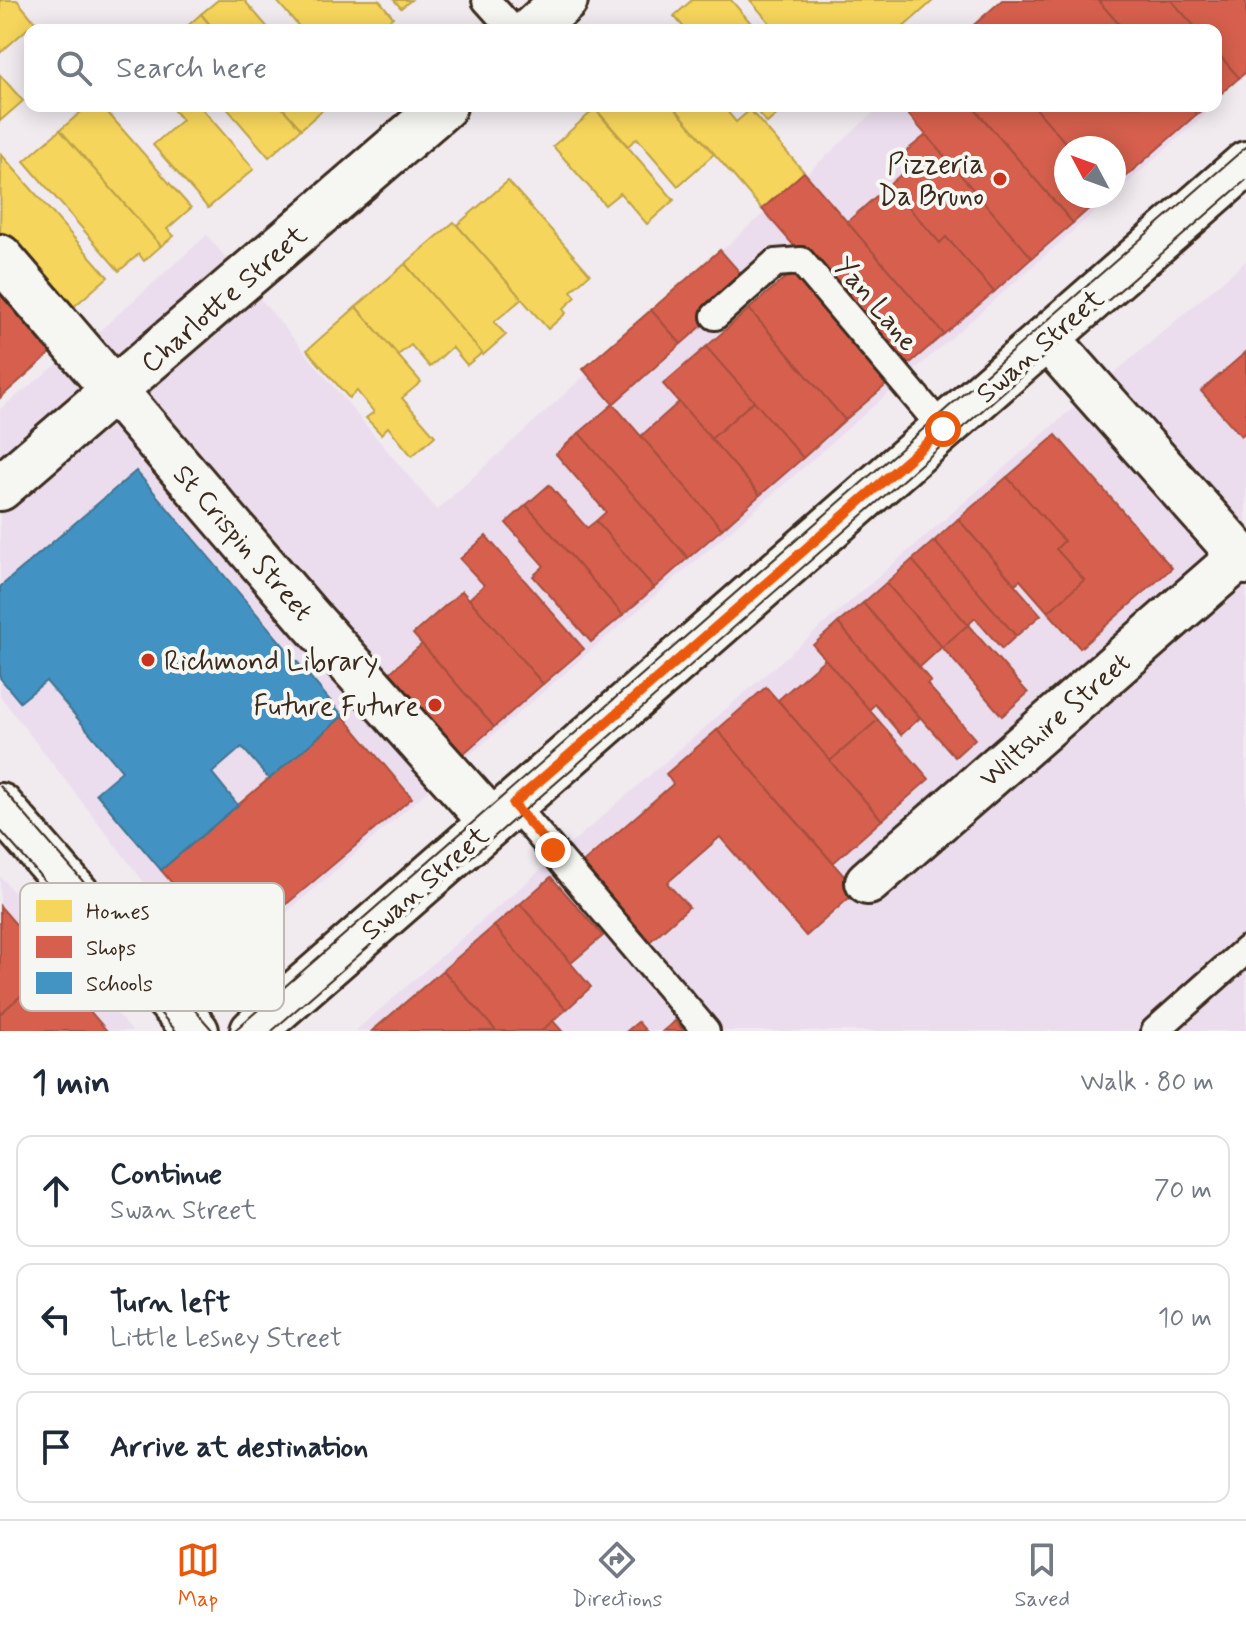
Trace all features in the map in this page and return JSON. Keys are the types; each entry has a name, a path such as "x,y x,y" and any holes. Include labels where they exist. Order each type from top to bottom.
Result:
{"street":[{"path":"538,24 565,0"},
{"name":"Charlotte Street","path":"0,488 437,112"},
{"name":"Swan Street","path":"284,1004 1246,164"},
{"name":"St Crispin Street","path":"0,257 309,618 503,813"},
{"path":"1047,338 1243,559"},
{"name":"Wiltshire Street","path":"868,882 1243,559"},
{"path":"0,806 67,883"},
{"path":"179,1011 196,1031"},
{"name":"Swan Street","path":"253,1031 276,1011"}],"lane":[{"path":"486,0 508,24"},
{"name":"Yan Lane","path":"715,316 775,263 801,261 943,429"},
{"path":"503,813 706,1031"},
{"path":"1155,1031 1246,950"}],"shaded area":[{"path":"874,112 1208,112 1126,184 1126,136 1054,136 1054,208 1099,208 764,502 284,915 284,883 145,883 0,696 0,409 97,333 207,235 437,510"},
{"path":"1246,261 1246,1031 355,1031 1059,420"},
{"path":"0,876 20,899 20,1011 115,1011 132,1031 0,1031"}],"building: Homes":[{"path":"0,0 17,0 35,22 24,24 24,32 0,53"},
{"path":"218,0 244,0 265,24 209,24 201,14"},
{"path":"276,0 379,0 393,17 385,24 297,24"},
{"path":"394,0 411,0 401,8"},
{"path":"692,0 731,0 752,24 681,24 674,16"},
{"path":"750,0 934,0 907,24 771,24"},
{"path":"201,14 209,24 190,24"},
{"path":"0,75 23,101 0,121"},
{"path":"81,112 107,112 191,208 167,229 174,236 161,246 60,130"},
{"path":"175,112 205,112 254,169 208,208 153,145 182,120"},
{"path":"230,112 286,112 301,129 269,157"},
{"path":"286,112 320,112 301,129"},
{"path":"592,112 598,112 674,200 647,224 620,193 605,205 553,146"},
{"path":"598,112 678,112 714,154 678,186 637,138 628,146"},
{"path":"678,112 728,112 736,122 752,112 804,172 762,209"},
{"path":"757,112 780,112 767,123"},
{"path":"60,130 161,246 144,261 139,254 119,271 24,161"},
{"path":"1,154 108,277 69,311 0,247"},
{"path":"508,181 590,274 571,291 576,297 563,309 566,313 548,329 457,225"},
{"path":"454,222 522,299 494,322 506,335 483,355 405,264"},
{"path":"405,264 482,353 467,365 452,347 430,367 411,345 398,355 356,307"},
{"path":"356,307 421,382 402,398 435,436 412,456 388,427 381,434 366,418 374,412 357,391 349,398 307,350"}],"building: Shops":[{"path":"1002,0 1098,0 1119,24 975,24"},
{"path":"1098,0 1171,0 1193,24 1119,24"},
{"path":"1171,0 1246,0 1246,72 1239,78 1222,58 1222,24 1193,24"},
{"path":"1222,58 1239,78 1222,93"},
{"name":"Pizzeria Da Bruno","path":"906,112 977,112 1054,201 1054,208 1060,208 1073,223 1032,258"},
{"path":"978,112 1039,112 1060,136 1054,136 1054,201"},
{"path":"1039,112 1195,112 1197,114 1126,176 1126,136 1060,136"},
{"path":"926,135 1032,258 994,292 946,237 940,243 889,185 913,164 904,153"},
{"path":"804,172 944,334 902,370 762,209"},
{"path":"889,185 940,243 946,237 994,292 944,334 847,222"},
{"path":"1060,208 1090,208 1073,223"},
{"path":"720,250 750,284 681,344 651,310"},
{"path":"794,270 891,381 845,420 749,309"},
{"path":"0,291 52,352 0,398"},
{"path":"749,309 845,420 803,458 706,347"},
{"path":"651,310 681,344 613,404 583,369"},
{"path":"706,347 754,401 711,439 663,384"},
{"path":"1246,352 1246,432 1241,436 1201,391"},
{"path":"754,401 803,458 760,495 711,439"},
{"path":"679,402 760,495 722,529 641,436"},
{"path":"613,404 722,529 688,558 579,433"},
{"path":"579,433 688,558 654,588 596,521 606,512 556,454"},
{"path":"1056,435 1172,568 1080,648 1048,612 1084,580 1056,549 1064,541 1007,477"},
{"path":"1007,477 1064,541 1056,549 1084,580 1048,612 1020,580 1015,584 958,519"},
{"path":"549,485 587,528 596,521 654,588 623,615 526,505"},
{"path":"526,505 623,615 591,642 533,576 544,566 506,523"},
{"path":"958,519 1041,615 1016,636 934,541"},
{"path":"486,536 584,649 543,684 469,599 484,585 460,559"},
{"path":"934,541 1016,636 1002,649 975,618 968,625 912,560"},
{"path":"912,560 968,625 942,647 886,583"},
{"path":"886,583 942,647 920,667 863,603"},
{"path":"462,591 543,684 494,727 413,634"},
{"path":"863,603 931,681 927,684 975,739 955,757 838,623"},
{"path":"838,623 920,718 901,735 875,704 869,710 813,645"},
{"path":"968,625 1028,693 1002,716 942,647"},
{"name":"Future Future","path":"422,644 494,727 448,767 377,684"},
{"path":"825,659 878,720 830,761 778,700"},
{"path":"766,687 882,820 833,863 717,730"},
{"path":"343,716 412,798 284,906 284,883 172,883 161,870"},
{"path":"878,720 929,779 882,820 830,761"},
{"path":"717,730 857,891 806,936 720,837 667,883 689,907 646,945 578,867 673,784 666,774"},
{"path":"551,877 603,936 571,963 520,904"},
{"path":"520,904 591,987 566,1010 494,926"},
{"path":"0,906 20,929 20,997 0,1014"},
{"path":"494,926 566,1010 541,1031 496,1031 443,970"},
{"path":"443,970 496,1031 372,1031"},
{"path":"20,997 20,1011 90,1011 107,1031 0,1031 0,1014"},
{"path":"553,1021 562,1031 541,1031"},
{"path":"675,1021 684,1031 663,1031"},
{"path":"638,1022 646,1031 627,1031"}],"building: Schools":[{"name":"Richmond Library","path":"136,471 343,716 269,779 242,747 212,773 238,805 161,870 96,793 122,771 46,681 20,702 0,678 0,587"}],"tram line":[{"path":"284,987 1246,147"},
{"path":"272,1031 1246,180"},
{"path":"0,786 84,883"},
{"path":"0,830 46,883"},
{"path":"158,1011 176,1031"},
{"path":"196,1011 213,1031"},
{"path":"234,1031 257,1011"}],"place":[{"name":"Pizzeria Da Bruno","path":"1000,179"},
{"name":"Richmond Library","path":"148,660"},
{"name":"Future Future","path":"435,705"}],"route":[{"path":"553,850 513,804 943,429"}]}
